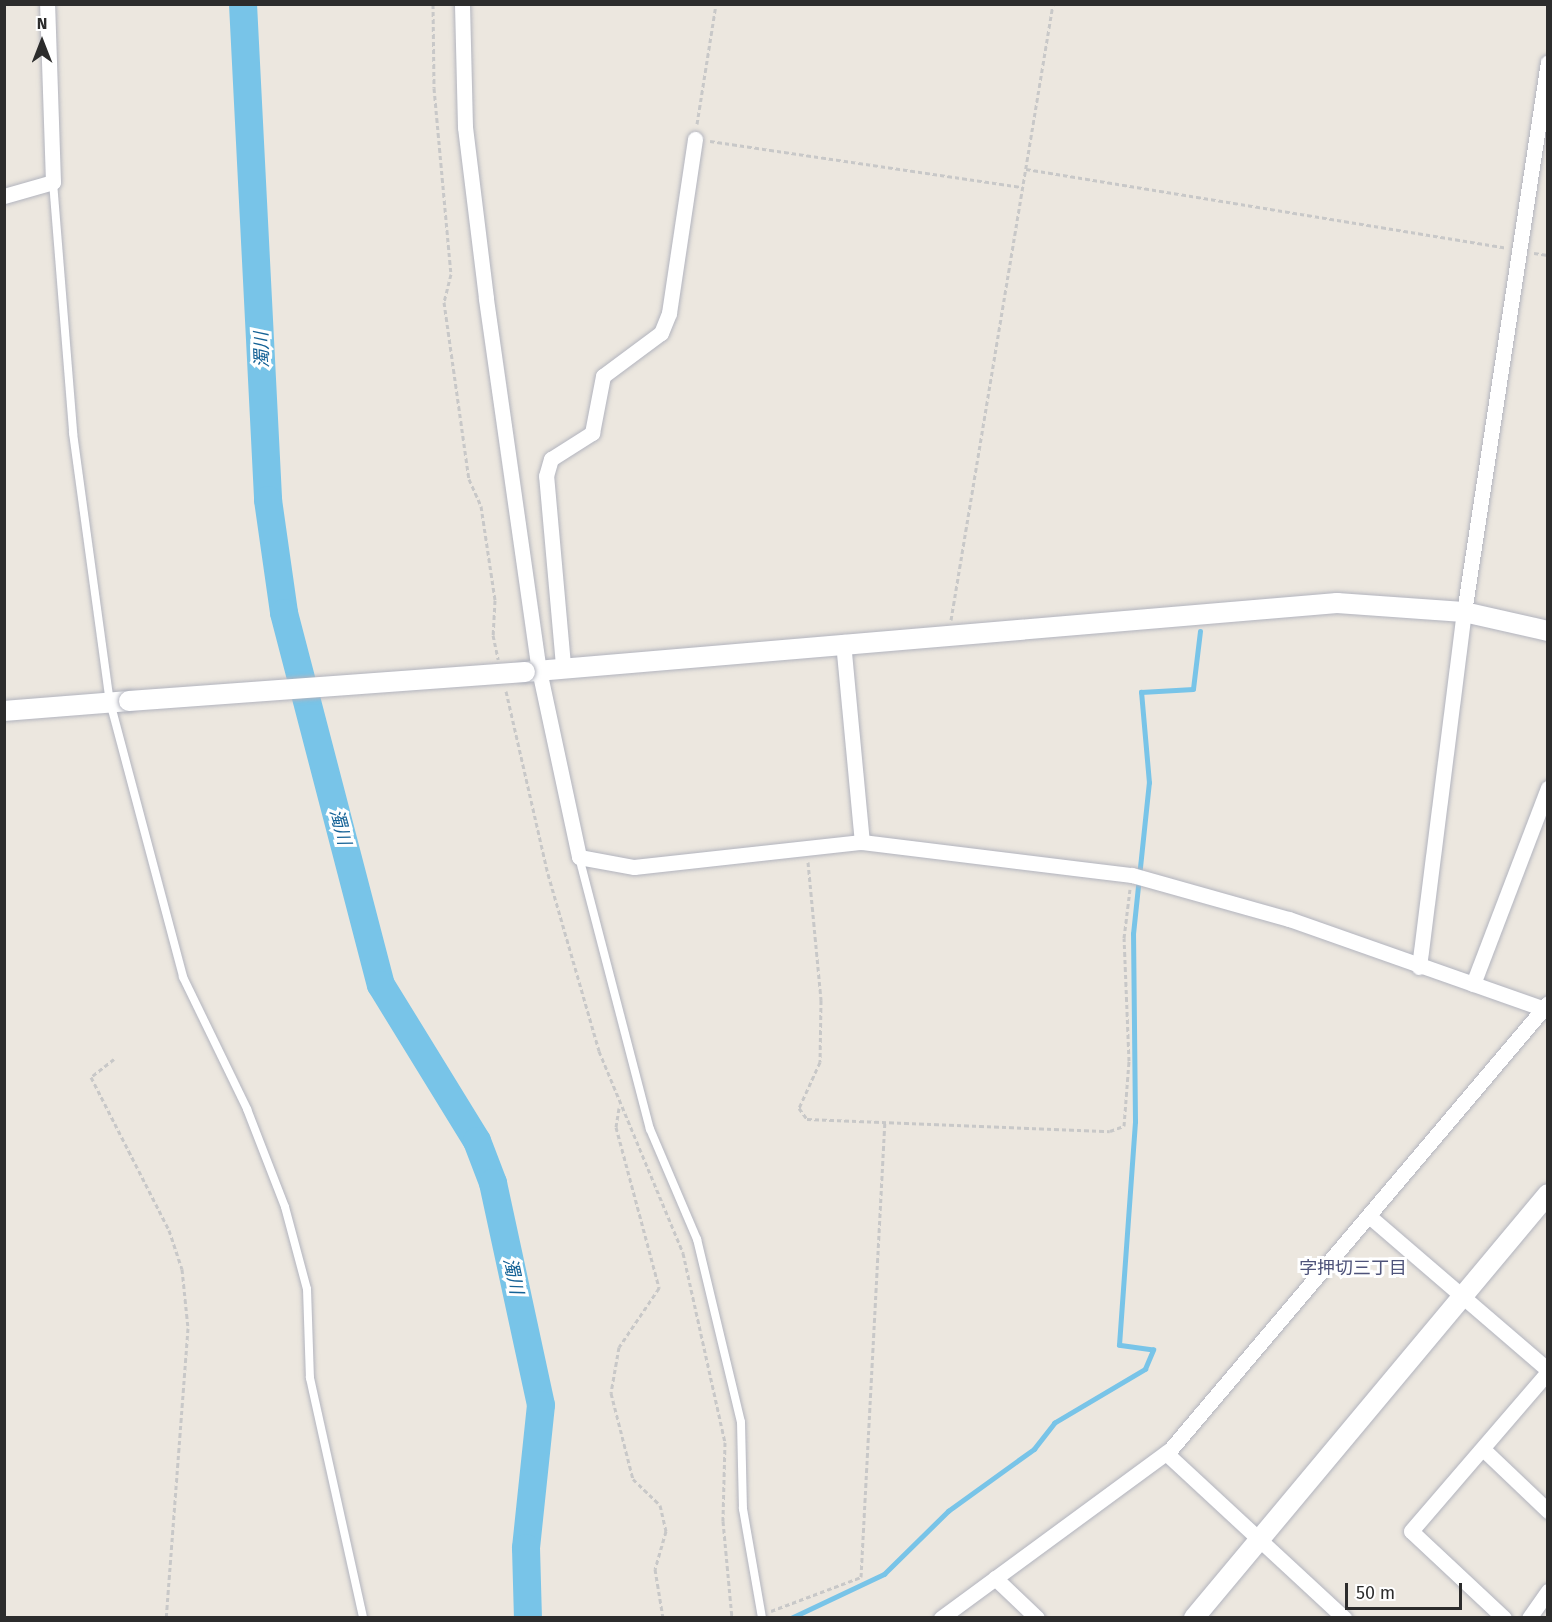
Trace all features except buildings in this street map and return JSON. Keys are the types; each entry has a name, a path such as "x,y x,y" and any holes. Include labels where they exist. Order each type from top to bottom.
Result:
{"street":[{"path":"4,196 53,182 46,4"},
{"path":"462,4 473,192 532,671 579,857 634,867 862,842 1132,875 1289,919 1419,967 1546,1007 1166,1454 941,1617"},
{"path":"1419,967 1464,612 1516,250 1548,62"},
{"path":"563,665 546,476 551,459 592,432 603,376 661,333 669,313 695,139"},
{"path":"4,711 532,671 563,665 1337,603 1464,612 1548,631"},
{"path":"843,642 862,842"},
{"path":"1473,984 1548,788"},
{"path":"1194,1617 1462,1300 1548,1194"},
{"path":"1369,1216 1462,1300 1548,1371 1411,1531 1504,1617"},
{"path":"1483,1449 1548,1511"},
{"path":"1166,1454 1344,1617"},
{"path":"995,1578 1037,1617"},
{"path":"1529,1617 1548,1591"}],"lane":[{"path":"53,182 73,433 120,702 183,976 247,1109 285,1207 307,1289 310,1378 363,1617"},
{"path":"579,857 650,1129 697,1239 741,1422 743,1509 754,1597 762,1616"}],"path":[{"path":"716,4 695,139 1023,187"},
{"path":"949,633 1053,4"},
{"path":"1026,169 1516,250"},
{"path":"808,848 821,1000 820,1062 800,1108 807,1119 1110,1131 1124,1126 1129,1061 1124,938 1132,875"},
{"path":"114,1059 91,1077 169,1230 182,1269 187,1316 166,1617"},
{"path":"619,1107 616,1127 659,1288 620,1347 611,1393 633,1479 660,1505 666,1531 655,1576 663,1617"},
{"path":"762,1616 861,1577 885,1121"}],"waterway":[{"name":"濁川","path":"243,4 268,500 284,613 381,985 477,1141 493,1183 541,1405 526,1548 528,1618"},
{"path":"791,1618 884,1574 948,1511 1034,1449 1054,1423 1145,1369 1153,1350 1119,1345 1135,1122 1133,934 1149,783 1141,692 1193,689 1200,631"}],"district":[{"name":"字押切三丁目","path":"1353,1268"}]}
